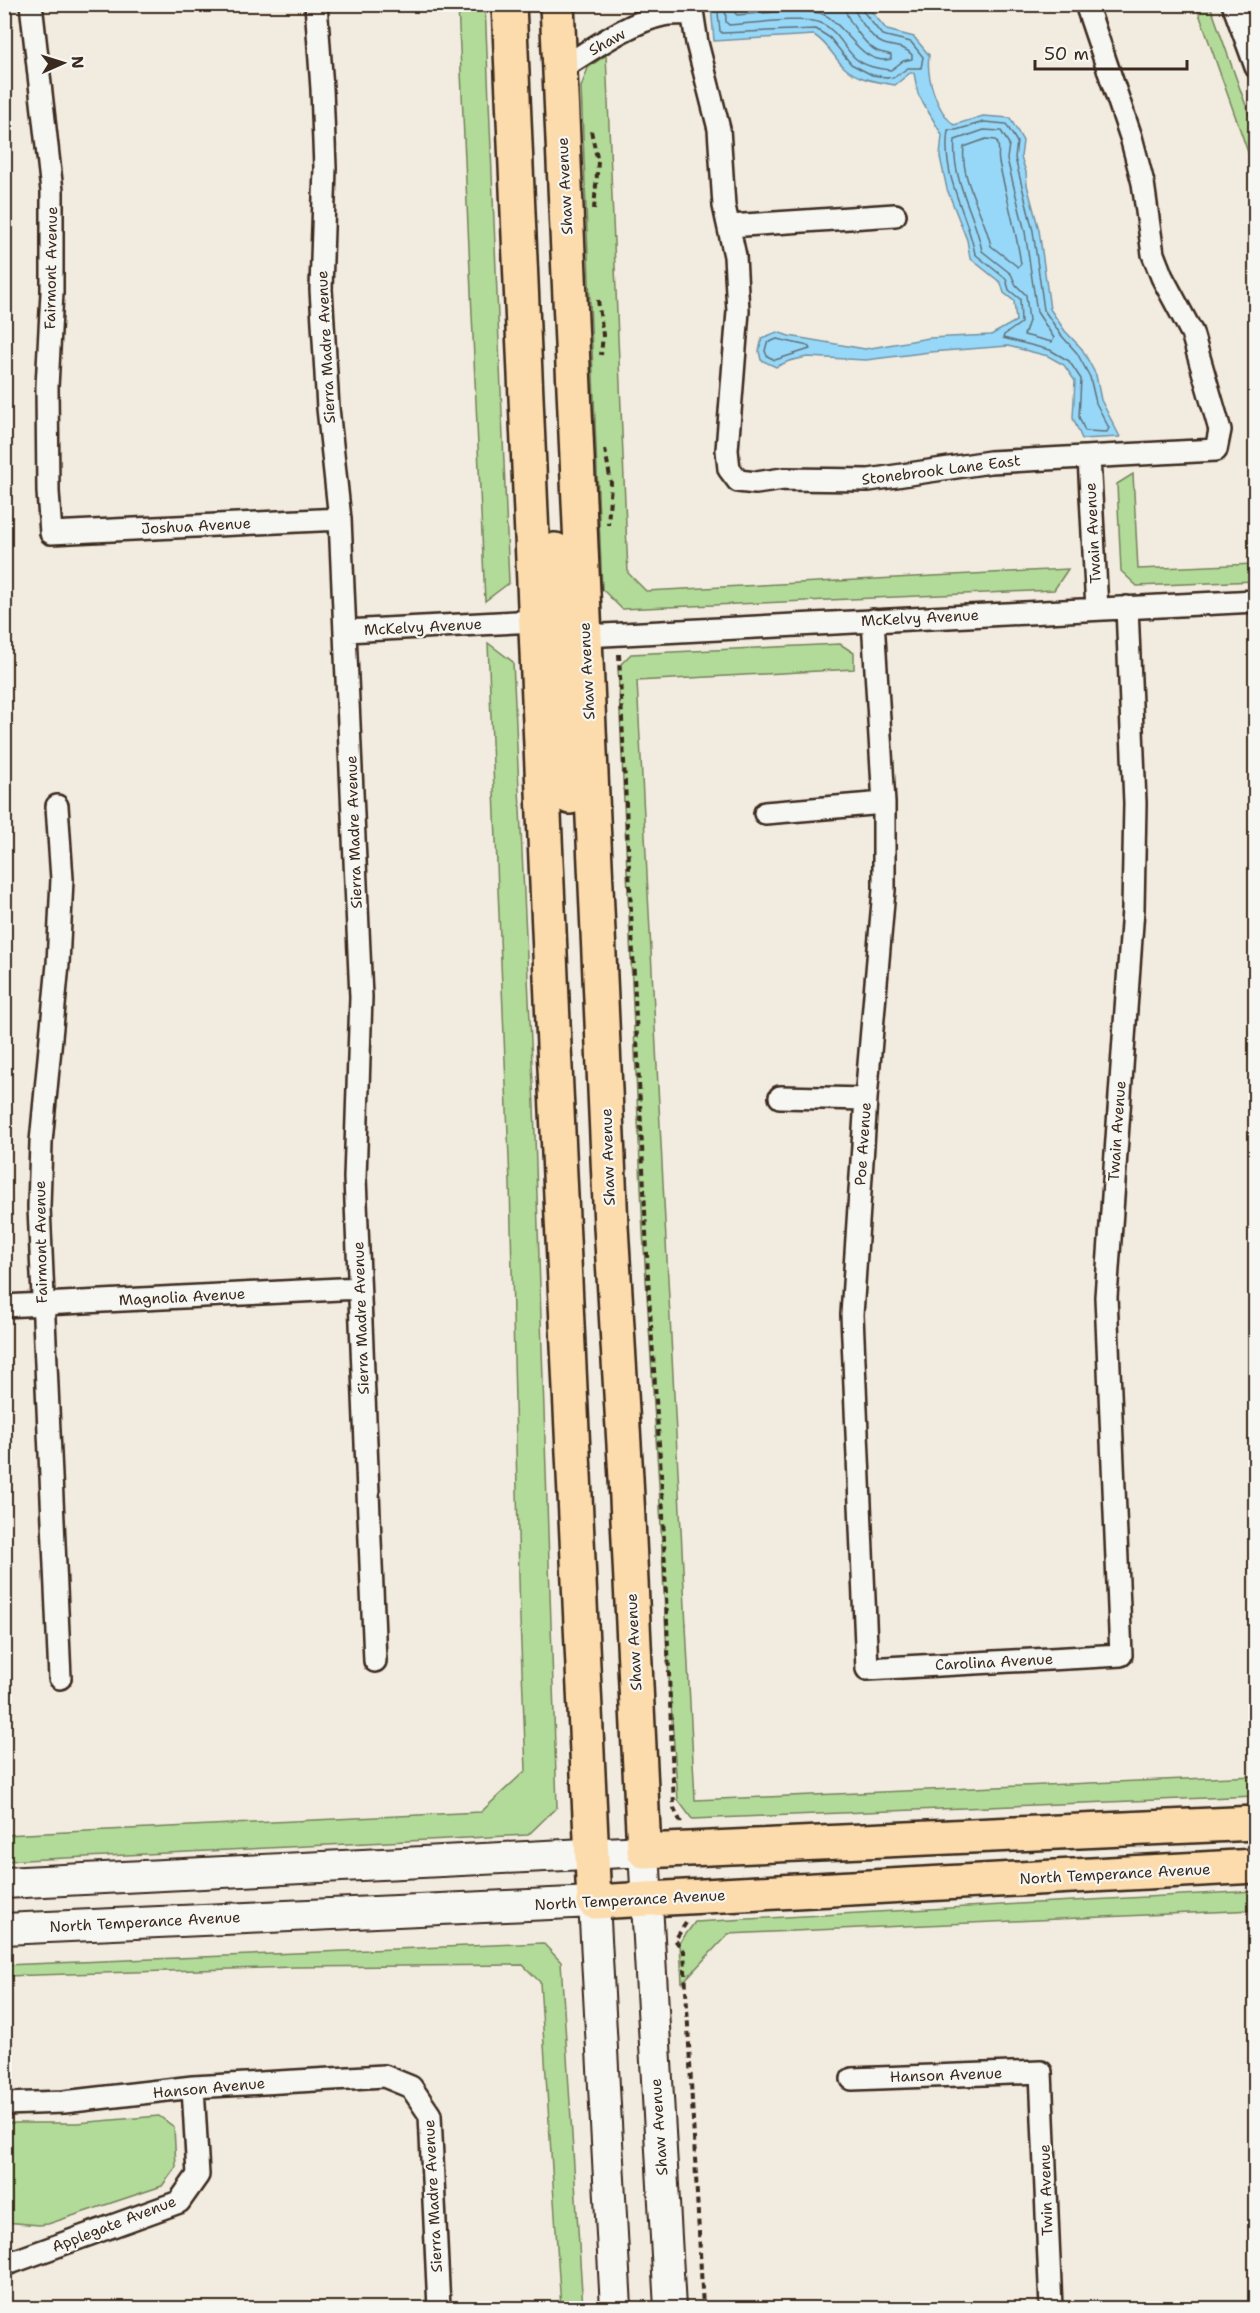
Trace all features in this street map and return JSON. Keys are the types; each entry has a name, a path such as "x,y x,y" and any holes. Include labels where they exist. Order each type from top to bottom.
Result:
{"main road":[{"path":"509,4 591,1854 616,2308"},
{"name":"Shaw Avenue","path":"558,4 611,1226 670,2308"},
{"path":"525,336 549,437 558,607 567,627 574,634 585,636"},
{"path":"536,621 552,636 563,661 570,808 598,922"},
{"path":"4,1883 1256,1823"},
{"name":"North Temperance Avenue","path":"4,1929 594,1902 1256,1866"}],"street":[{"name":"Fairmont Avenue","path":"32,4 52,191 52,292 47,387 48,492 51,533"},
{"name":"Sierra Madre Avenue","path":"316,4 325,168 321,289 328,408 340,519 361,997 355,1178 375,1661"},
{"name":"Stonebrook Lane East","path":"729,226 735,256 738,311 727,450 729,469 738,481 756,483 783,479 869,480 990,462 1216,450 1220,430 1192,333 1162,277 1154,254 1143,183 1131,137 1086,4"},
{"path":"1233,4 1256,67"},
{"name":"Shaw","path":"560,69 651,18 691,9"},
{"path":"691,9 719,129 724,206 729,226 895,215"},
{"name":"Twain Avenue","path":"1089,457 1097,609"},
{"name":"Joshua Avenue","path":"51,533 340,519"},
{"name":"McKelvy Avenue","path":"585,636 1256,601"},
{"name":"Twain Avenue","path":"1121,1655 1106,1297 1133,909 1135,803 1127,607"},
{"name":"Poe Avenue","path":"867,1669 852,1315 866,1099 884,890 884,803 873,620"},
{"name":"McKelvy Avenue","path":"346,632 536,621"},
{"path":"765,813 884,803"},
{"name":"Fairmont Avenue","path":"57,806 62,879 58,964 41,1142 39,1207 60,1678"},
{"path":"780,1097 866,1099"},
{"name":"Magnolia Avenue","path":"4,1306 359,1288"},
{"name":"Carolina Avenue","path":"867,1669 1121,1655"},
{"name":"Hanson Avenue","path":"852,2079 1041,2072"},
{"name":"Twin Avenue","path":"1041,2072 1051,2308"},
{"name":"Hanson Avenue","path":"4,2104 64,2102 193,2088 384,2076 411,2087"},
{"name":"Sierra Madre Avenue","path":"411,2087 430,2115 439,2308"},
{"name":"Applegate Avenue","path":"4,2265 179,2202 198,2175 193,2088"}],"path":[{"path":"620,657 649,1284 662,1488 674,1808"},
{"path":"675,1940 684,1951 703,2308"}],"green space":[{"path":"458,5 485,5 509,583 485,601"},
{"path":"1196,5 1210,5 1255,131 1255,172"},
{"path":"606,55 628,573 646,591 1068,569 1054,590 622,609 602,589 581,87 588,68"},
{"path":"1133,474 1138,569 1255,564 1255,581 1137,586 1121,571 1117,484"},
{"path":"488,643 513,662 534,1105 557,1807 528,1835 5,1861 5,1835 481,1812 526,1770 520,1620 510,1183"},
{"path":"840,644 854,653 854,669 637,681 695,1800 1255,1776 1255,1796 692,1819 678,1800 666,1636 643,1232 618,667 631,654"},
{"path":"1255,1891 1255,1910 728,1934 682,1983 680,1942 695,1922"},
{"path":"543,1943 561,1962 583,2308 561,2308 540,1982 523,1965 294,1967 5,1976 5,1965"},
{"path":"159,2116 174,2127 176,2167 162,2186 48,2224 5,2222 5,2123 77,2123"}],"water":[{"path":"711,5 866,5 887,30 914,37 929,55 929,73 937,102 954,125 983,116 1010,118 1023,141 1021,157 1039,230 1050,309 1065,331 1082,349 1096,375 1101,400 1120,437 1082,439 1073,418 1075,381 1064,365 1048,356 1008,346 866,360 807,357 776,367 761,360 759,351 762,338 777,332 865,349 929,338 991,335 1016,321 1014,301 1004,293 1001,283 970,258 967,240 947,189 940,157 942,135 918,94 914,73 910,73 895,85 863,78 846,69 814,35 714,41"}]}
